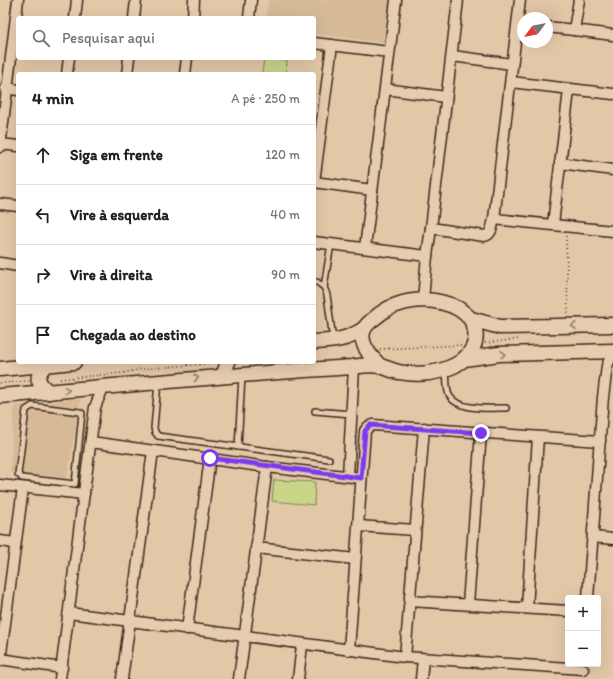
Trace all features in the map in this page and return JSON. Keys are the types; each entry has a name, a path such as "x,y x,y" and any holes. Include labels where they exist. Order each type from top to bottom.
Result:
{"main road":[{"path":"316,342 349,338 364,329 372,320 385,310 406,302 423,299 451,305 471,319 500,327 613,325"},
{"path":"0,396 86,388 103,388 242,374 379,365 400,372 418,374 446,369 464,359 472,350 476,338 476,331 471,319"},
{"path":"364,329 364,340 367,350 379,365"},
{"path":"464,359 499,354 609,351"},
{"path":"0,368 46,364"},
{"path":"46,364 39,372 39,380 42,387 49,392"},
{"path":"222,364 223,376"}],"street":[{"path":"0,148 6,88 5,61 18,0"},
{"path":"75,16 77,0"},
{"path":"134,16 136,0"},
{"path":"192,16 194,0"},
{"path":"249,16 251,0"},
{"path":"365,248 396,0"},
{"path":"423,299 458,0"},
{"path":"520,0 520,12"},
{"path":"574,30 578,0"},
{"path":"553,28 613,35"},
{"path":"431,228 486,236 491,232 494,219 512,64 517,40"},
{"path":"316,43 389,52"},
{"path":"316,154 318,125 332,45"},
{"path":"452,56 512,64"},
{"path":"67,72 69,60"},
{"path":"127,72 129,60"},
{"path":"185,72 187,60"},
{"path":"511,82 568,90 613,94"},
{"path":"6,88 16,90"},
{"path":"385,89 446,96"},
{"path":"553,224 568,90"},
{"path":"0,144 16,146"},
{"path":"560,164 613,170"},
{"path":"316,182 372,190"},
{"path":"0,204 16,206"},
{"path":"494,219 613,230"},
{"path":"316,242 427,256"},
{"path":"0,264 16,266"},
{"path":"588,595 600,441 608,398 607,366 604,356 609,351"},
{"path":"348,476 354,367"},
{"path":"86,388 92,397 95,407"},
{"path":"60,679 95,407 103,388"},
{"path":"349,650 365,431 368,427 373,425 424,428 600,441"},
{"path":"405,657 424,428"},
{"path":"468,604 481,433"},
{"path":"527,608 538,437"},
{"path":"91,442 361,478"},
{"path":"122,679 153,451"},
{"path":"187,629 210,458"},
{"path":"239,679 267,466"},
{"path":"0,485 23,488 36,485 84,494"},
{"path":"23,488 16,543 4,601 0,660 62,668"},
{"path":"358,526 415,530"},
{"path":"593,537 613,539"},
{"path":"0,541 16,543"},
{"path":"256,548 355,559"},
{"path":"410,601 565,611"},
{"path":"69,613 131,620 302,645 405,657 583,671"},
{"path":"298,679 302,645"},
{"path":"421,679 424,659"}],"lane":[{"path":"324,287 331,244"},
{"path":"316,282 324,287 327,295 333,341"},
{"path":"446,369 448,393 454,402 475,408 506,408"},
{"path":"238,447 242,374"},
{"path":"159,382 154,428 156,434 161,437 329,459"},
{"path":"32,406 80,412 83,416 75,484 36,485 22,478 18,474 26,410 32,406"},
{"path":"315,410 351,414"}],"path":[{"path":"566,225 568,326"},
{"path":"57,379 199,364"},
{"path":"0,383 39,380"}],"shaded area":[{"path":"268,0 390,0 385,43 316,34 316,16 266,16"},
{"path":"81,398 67,479 10,472 14,406"}],"green space":[{"path":"264,60 287,61 286,72 262,72"},
{"path":"274,480 315,482 314,505 272,501"}],"route":[{"path":"210,458 361,478 365,431 370,425 481,433"}]}
